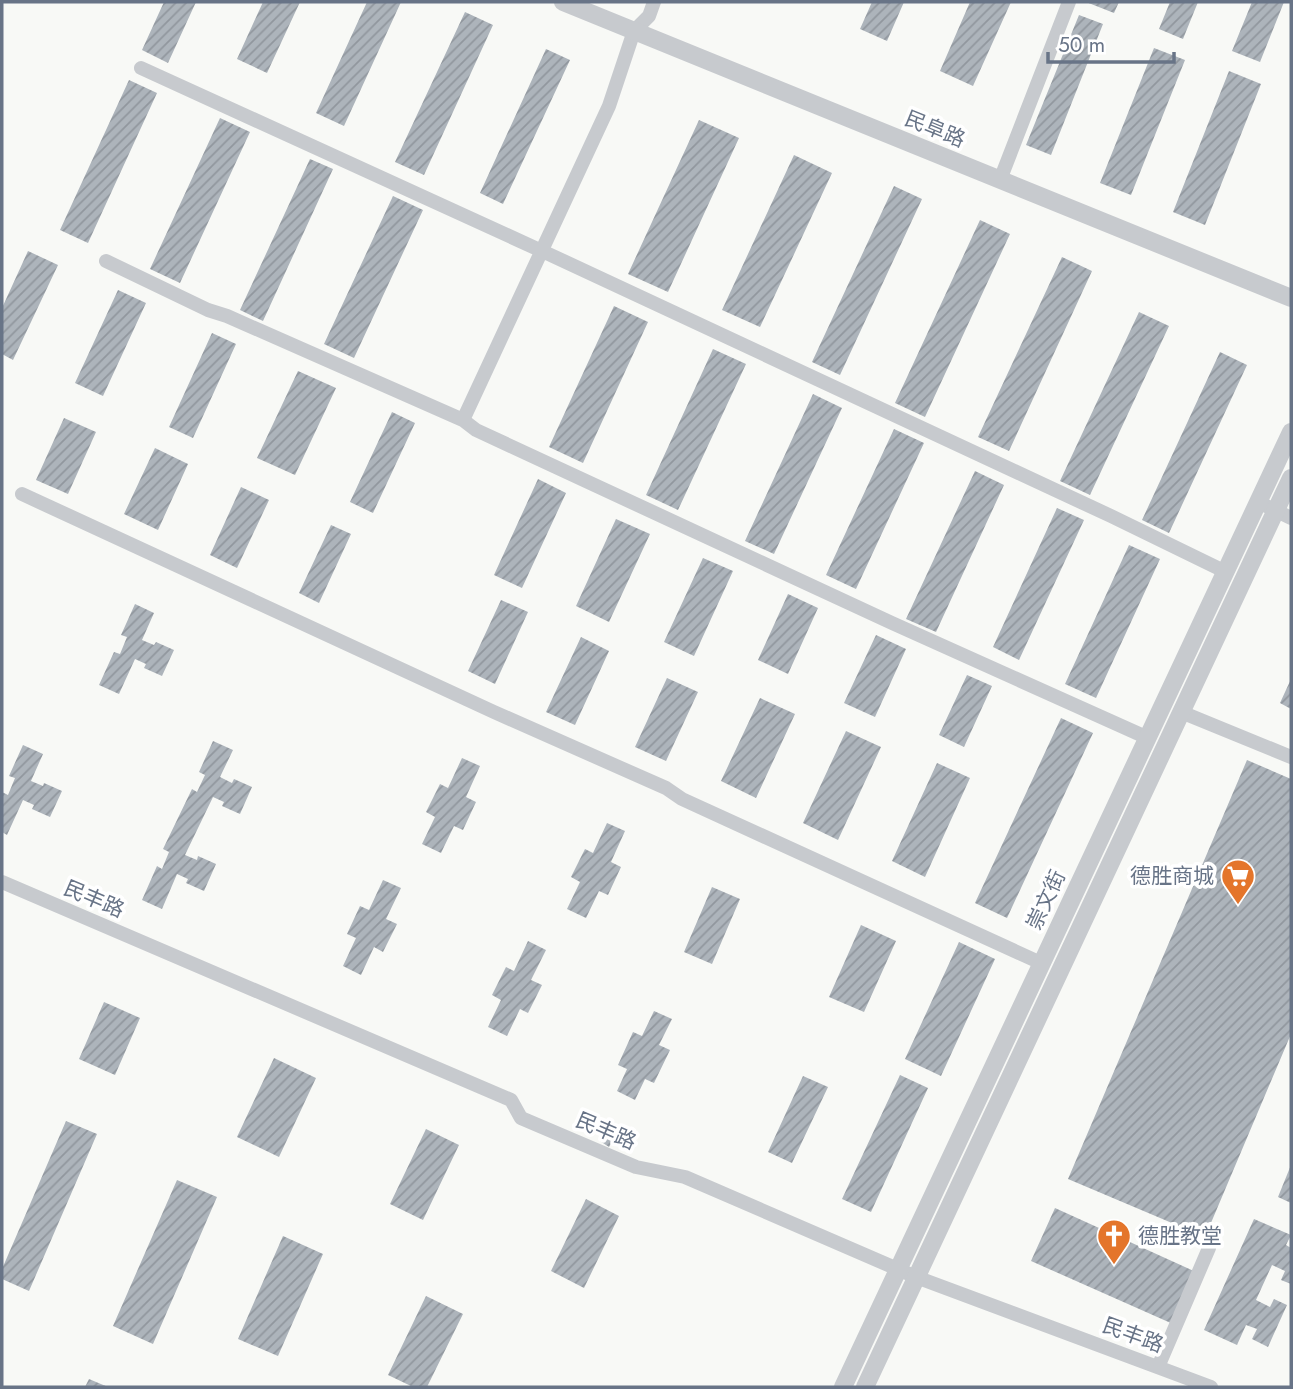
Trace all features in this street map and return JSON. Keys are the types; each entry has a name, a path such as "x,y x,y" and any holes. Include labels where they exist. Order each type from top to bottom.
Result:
{"street":[{"name":"民阜路","path":"562,2 1291,298"},
{"path":"463,420 609,106 634,31 649,16 654,2"},
{"path":"1000,180 1069,2"},
{"path":"141,68 542,251 1226,572"},
{"path":"106,261 208,310 463,420 476,430 643,509 1148,737"},
{"name":"崇文街","path":"843,1387 1291,432"},
{"name":"崇文街","path":"865,1387 1181,712 1284,514 1291,478"},
{"path":"22,494 494,712 666,788 695,805 1041,963"},
{"path":"1258,502 1284,514"},
{"path":"1181,712 1291,757"},
{"name":"民丰路","path":"2,882 511,1100 521,1118 636,1167 685,1177 916,1277 1211,1387"},
{"path":"1158,1367 1209,1248"}],"building":[{"path":"164,2 196,2 168,63 142,50"},
{"path":"263,2 300,2 267,73 237,59"},
{"path":"367,2 401,2 344,126 316,113"},
{"path":"872,2 904,2 887,41 860,29"},
{"path":"970,2 1011,2 973,86 940,71"},
{"path":"1086,2 1119,2 1114,13"},
{"path":"1170,2 1198,2 1183,39 1159,29"},
{"path":"1252,2 1284,2 1260,62 1232,51"},
{"path":"465,12 493,25 424,175 395,162"},
{"path":"1079,15 1103,24 1051,155 1026,145"},
{"path":"1154,48 1185,60 1131,195 1100,183"},
{"path":"546,49 570,60 503,204 480,193"},
{"path":"1229,71 1261,84 1205,225 1173,212"},
{"path":"129,80 157,93 88,243 60,230"},
{"path":"220,118 250,132 180,283 150,269"},
{"path":"699,120 739,138 668,292 628,274"},
{"path":"794,155 832,173 760,327 722,310"},
{"path":"310,159 333,169 263,321 240,310"},
{"path":"894,186 922,199 840,375 812,362"},
{"path":"393,196 423,210 354,358 324,344"},
{"path":"980,220 1010,234 925,417 895,403"},
{"path":"28,251 58,265 13,360 2,354 2,308"},
{"path":"1062,257 1092,271 1009,451 978,437"},
{"path":"118,290 146,303 103,396 75,383"},
{"path":"614,306 648,322 583,463 549,447"},
{"path":"1139,312 1169,326 1090,495 1060,481"},
{"path":"212,333 236,344 193,438 169,427"},
{"path":"713,349 746,364 678,510 646,495"},
{"path":"1220,352 1247,365 1169,533 1142,520"},
{"path":"298,371 336,388 295,475 257,458"},
{"path":"813,394 842,408 774,554 745,541"},
{"path":"392,412 415,423 373,513 350,502"},
{"path":"64,418 96,432 68,494 36,480"},
{"path":"894,429 924,443 856,589 826,575"},
{"path":"155,448 188,464 158,530 124,514"},
{"path":"975,471 1004,485 936,632 906,619"},
{"path":"538,479 566,493 522,588 494,575"},
{"path":"241,487 269,500 237,568 210,555"},
{"path":"1057,508 1084,520 1019,660 993,647"},
{"path":"616,519 650,534 609,622 576,606"},
{"path":"331,525 351,534 319,603 299,593"},
{"path":"1129,545 1160,559 1096,698 1065,684"},
{"path":"703,558 733,571 694,656 664,642"},
{"path":"788,594 818,608 788,674 758,660"},
{"path":"501,600 528,612 495,684 468,671"},
{"path":"135,604 154,613 142,640 154,645 156,642 174,650 162,676 144,668 146,664 135,659 119,694 99,685 114,652 120,654 127,637 121,635"},
{"path":"876,635 906,649 875,717 844,703"},
{"path":"581,637 609,651 575,725 546,712"},
{"path":"967,675 992,686 964,747 939,735"},
{"path":"667,678 698,692 666,761 635,747"},
{"path":"1291,679 1291,709 1280,703"},
{"path":"760,698 795,714 756,798 721,781"},
{"path":"1061,718 1093,733 1007,918 975,903"},
{"path":"846,731 881,747 838,840 803,823"},
{"path":"213,741 233,750 220,777 232,783 234,779 252,787 240,814 222,806 224,802 213,797 185,855 197,860 198,856 216,864 204,891 186,883 188,879 177,874 162,909 142,900 157,866 162,869 169,852 163,849 192,789 197,792 205,775 199,772"},
{"path":"23,745 43,754 31,781 62,791 50,817 32,809 34,805 23,800 7,835 2,832 2,792 8,795 15,778 9,776"},
{"path":"462,758 480,766 466,797 476,802 463,830 454,826 441,853 422,844 435,817 426,812 440,784 448,788"},
{"name":"德胜商城","path":"1247,760 1291,779 1291,1034 1205,1237 1068,1179"},
{"path":"937,763 970,778 925,877 892,861"},
{"path":"607,823 625,831 611,862 621,867 608,895 599,891 586,918 567,909 580,882 571,877 585,849 593,853"},
{"path":"383,880 401,888 386,919 397,924 383,952 374,947 361,975 343,966 356,938 347,934 360,906 369,910"},
{"path":"712,887 740,899 712,964 684,952"},
{"path":"861,925 896,941 864,1012 829,997"},
{"path":"528,941 546,950 531,980 542,985 528,1013 520,1009 507,1036 488,1027 501,1000 492,995 506,967 514,971"},
{"path":"959,942 995,959 941,1076 905,1059"},
{"path":"104,1002 140,1018 115,1075 79,1059"},
{"path":"654,1011 672,1019 659,1045 670,1050 654,1083 645,1079 635,1100 617,1091 627,1069 618,1065 633,1032 642,1036"},
{"path":"274,1058 316,1078 279,1157 237,1137"},
{"path":"900,1075 928,1088 871,1212 842,1199"},
{"path":"803,1076 828,1087 792,1163 768,1152"},
{"path":"583,1112 594,1118 589,1125 579,1119"},
{"path":"66,1121 97,1134 29,1291 2,1279 2,1269"},
{"path":"426,1129 459,1145 423,1220 390,1204"},
{"path":"605,1132 614,1138 609,1147 600,1141"},
{"path":"1291,1165 1291,1203 1278,1197"},
{"path":"177,1180 217,1197 153,1344 113,1326"},
{"path":"586,1199 619,1216 584,1288 551,1271"},
{"name":"德胜教堂","path":"1055,1208 1196,1272 1173,1324 1031,1261"},
{"path":"1254,1219 1291,1235 1286,1245 1291,1248 1291,1284 1281,1280 1285,1271 1272,1265 1256,1300 1270,1307 1274,1299 1287,1305 1268,1347 1252,1339 1257,1329 1246,1325 1237,1345 1204,1330"},
{"path":"283,1236 323,1254 278,1356 238,1339"},
{"path":"426,1296 463,1314 427,1387 413,1387 388,1375"},
{"path":"89,1379 108,1387 85,1387"}],"place":[{"name":"德胜商城","path":"1238,906"},
{"name":"德胜教堂","path":"1114,1266"}]}
